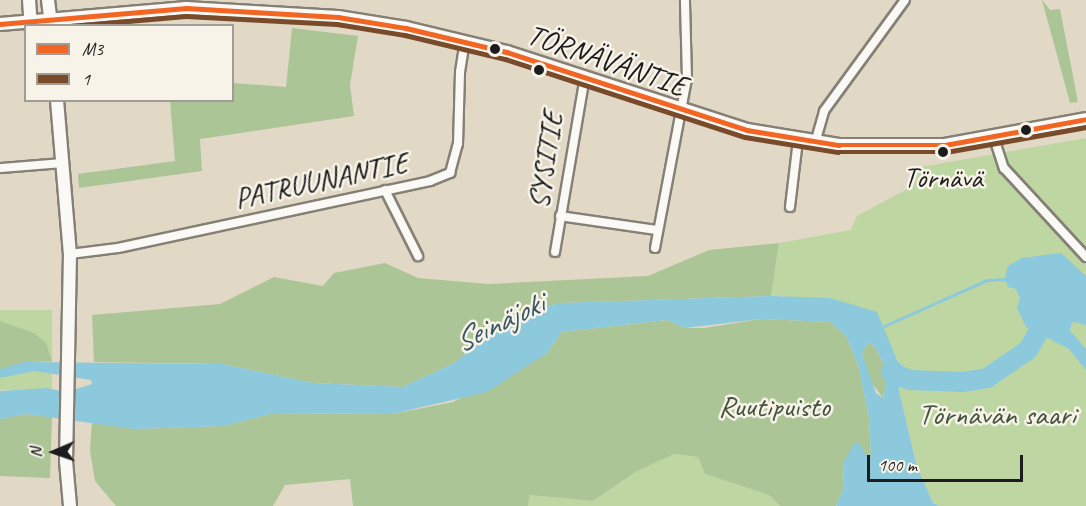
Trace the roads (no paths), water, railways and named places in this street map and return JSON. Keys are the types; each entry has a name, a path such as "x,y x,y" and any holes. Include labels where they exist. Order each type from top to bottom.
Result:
{"main road":[{"path":"29,0 41,23"},
{"path":"41,23 48,0"},
{"name":"TÖRNÄVÄNTIE","path":"0,24 41,23 147,10 242,9 338,16 465,42 585,78 681,112 815,142 909,147 994,138 1086,119"},
{"path":"56,102 70,254 67,343 70,506"}],"street":[{"path":"656,248 656,230 687,79 685,0"},
{"path":"815,142 824,111 905,0"},
{"name":"PATRUUNANTIE","path":"70,254 118,248 438,179 455,164 465,42"},
{"name":"SYSITIE","path":"555,252 585,78"},
{"path":"994,138 1004,168 1086,258"},
{"path":"790,207 798,140"},
{"path":"0,168 62,163"},
{"path":"385,190 418,256"},
{"path":"560,216 656,230"}],"water":[{"path":"1061,253 1086,276 1086,322 1072,322 1070,331 1086,349 1086,370 1069,349 1026,327 1017,308 1020,298 1016,289 1008,287 1005,278 1008,266 1022,258"},
{"path":"771,296 830,298 877,312 898,362 908,370 906,378 899,384 899,391 917,467 933,503 940,506 836,506 844,488 843,463 855,442 861,446 866,456 871,456 869,418 858,364 846,336 830,322 761,319 685,328 667,320 562,332 547,353 487,392 392,414 274,413 224,426 134,429 26,414 0,419 0,391 47,388 67,392 92,384 91,380 35,371 0,378 0,369 24,362 222,364 313,383 403,387 454,363 510,316 559,303","holes":["868,343 874,345 883,363 887,379 883,398 876,393 862,354"]}],"waterway":[{"path":"884,326 987,280 1008,279"},
{"path":"891,372 910,380 963,382 987,378 1028,350 1043,324 1074,311 1086,315"}],"place":[{"name":"Törnävä","path":"943,152"}],"water label":[{"name":"Seinäjoki","path":"499,323"}],"park label":[{"name":"Ruutipuisto","path":"774,406"},
{"name":"Törnävän saari","path":"997,414"}]}
